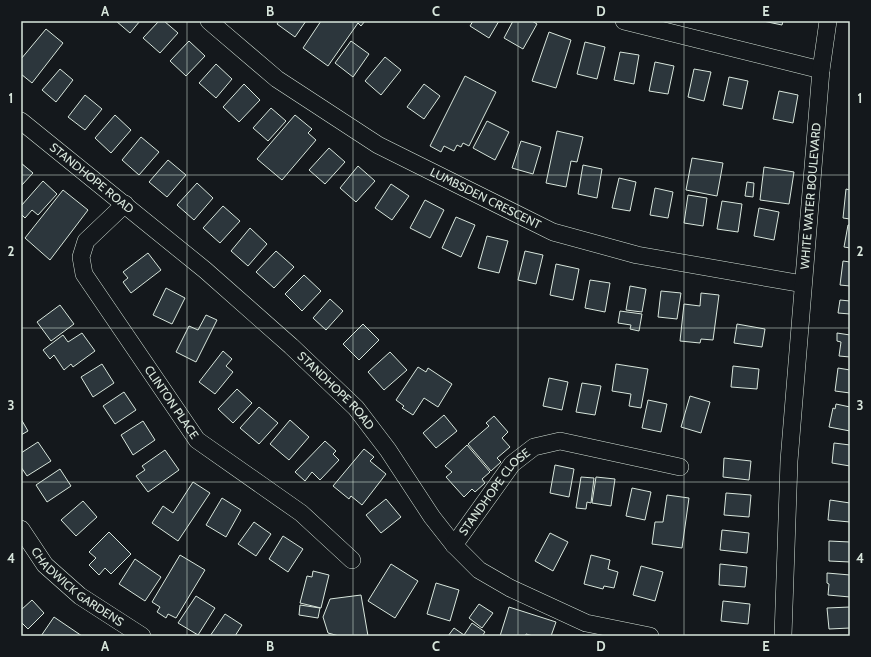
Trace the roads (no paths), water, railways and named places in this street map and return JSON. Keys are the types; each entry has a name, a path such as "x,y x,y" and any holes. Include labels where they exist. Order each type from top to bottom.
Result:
{"street":[{"name":"LUMBSDEN CRESCENT","path":"208,21 277,79 378,145 553,232 637,255 803,284"},
{"path":"624,21 821,70"},
{"name":"WHITE WATER BOULEVARD","path":"783,636 789,461 795,371 821,70 828,21"},
{"name":"STANDHOPE ROAD","path":"21,121 125,204 204,270 291,346 356,408 388,450 432,517 454,545 479,570 584,629 650,636"},
{"name":"CLINTON PLACE","path":"125,204 86,241 81,257 84,274 197,440 301,513 352,560"},
{"name":"STANDHOPE CLOSE","path":"454,545 512,464 534,447 560,441 680,467"},
{"name":"CHADWICK GARDENS","path":"21,529 46,565 80,596 142,636"}]}
